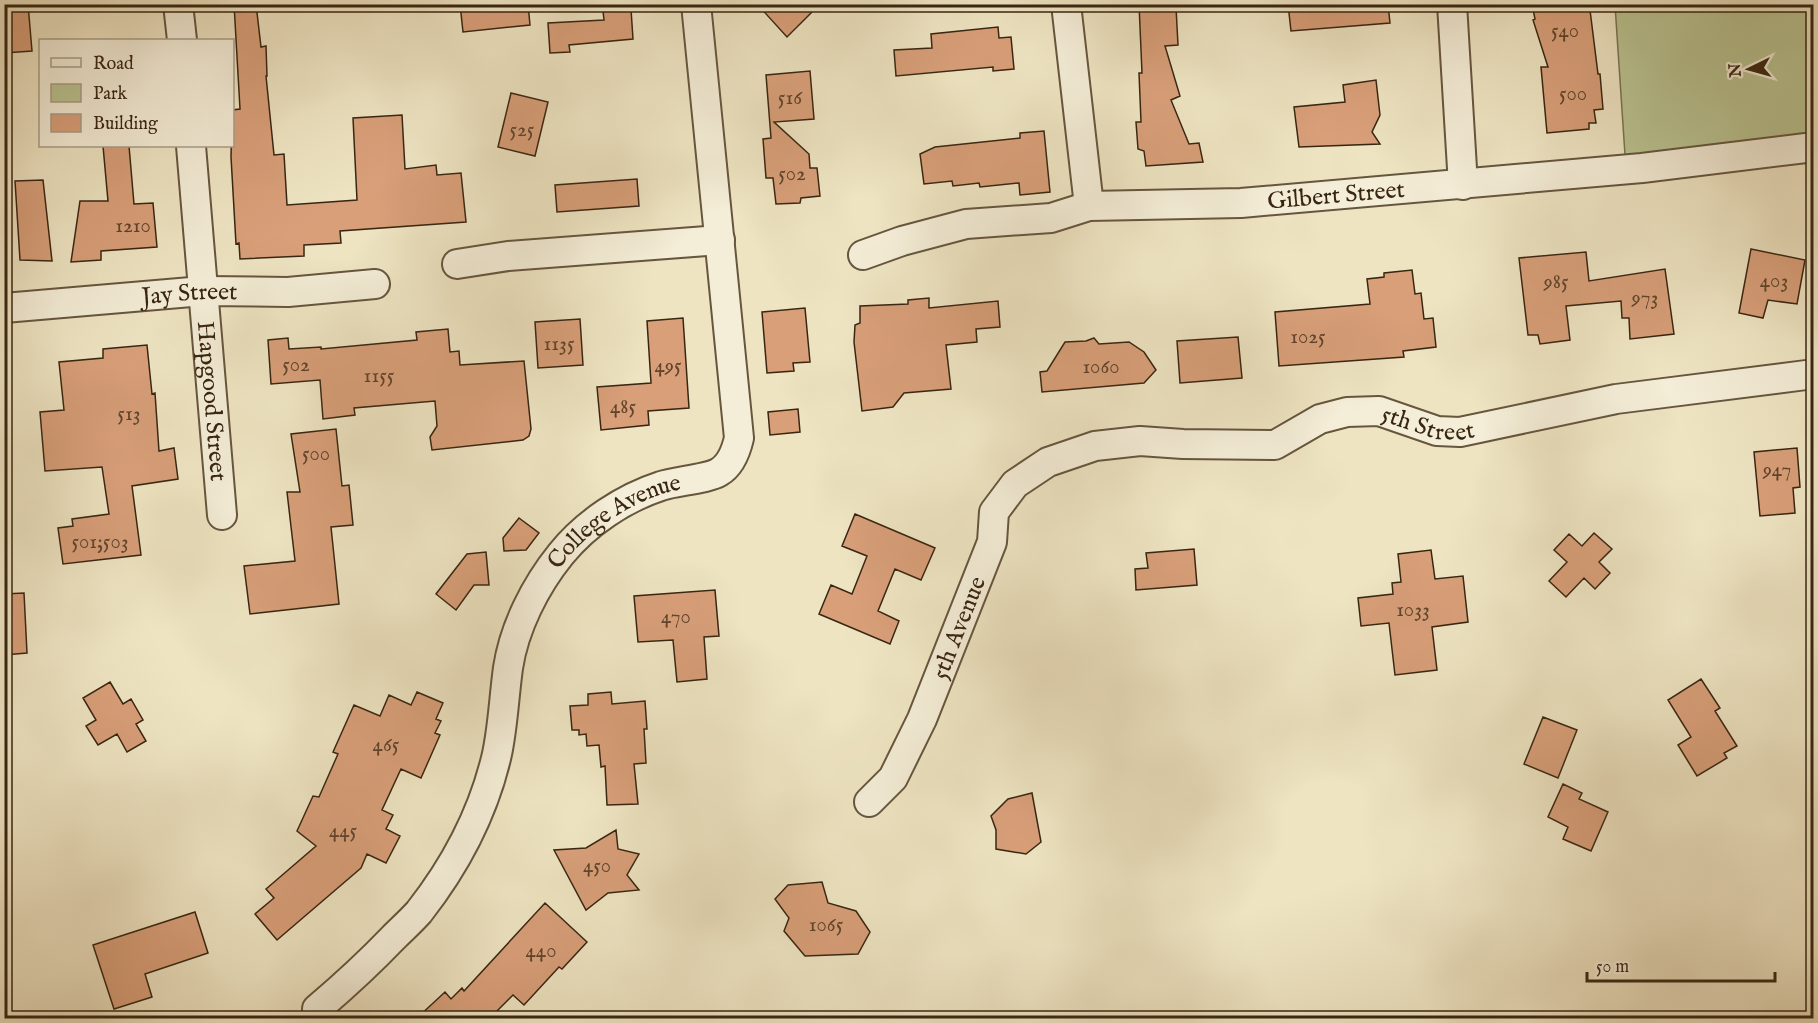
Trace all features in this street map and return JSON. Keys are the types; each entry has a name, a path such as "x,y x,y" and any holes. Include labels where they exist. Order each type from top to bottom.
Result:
{"street":[{"path":"178,4 182,39"},
{"name":"College Avenue","path":"317,1009 357,975 418,912 459,852 482,804 497,754 508,666 520,625 538,586 562,553 590,525 624,502 661,486 719,472 736,454 739,438 696,4"},
{"path":"1066,4 1089,206"},
{"path":"1452,4 1463,185"},
{"name":"Hapgood Street","path":"190,147 222,515"},
{"name":"Gilbert Street","path":"863,255 966,224 1051,218 1089,206 1241,203 1463,185 1642,168 1814,147"},
{"path":"457,264 508,256 720,240"},
{"name":"Jay Street","path":"4,308 203,291 288,292 375,284"},
{"name":"5th Street","path":"1048,462 1095,446 1140,441 1196,445 1275,445 1320,419 1347,412 1379,411 1437,431 1460,432 1616,399 1814,374"},
{"name":"5th Avenue","path":"869,802 893,778 922,719 992,542 994,512 1015,484 1048,462"}],"green space":[{"path":"1615,5 1813,5 1813,136 1625,155"}],"building":[{"path":"4,4 28,4 32,51 4,53"},
{"path":"234,4 256,4 261,47 266,46 266,76 274,155 284,154 287,205 357,200 353,118 402,115 405,169 436,165 437,175 461,173 466,222 340,231 341,243 304,245 304,256 240,259 239,243 236,244 231,157 231,147 234,147 234,110 240,109"},
{"path":"460,4 528,4 530,25 463,32"},
{"path":"757,4 820,4 787,37"},
{"path":"1139,4 1176,7 1178,45 1165,46 1180,96 1171,100 1189,144 1199,143 1203,162 1146,166 1144,151 1138,149 1136,122 1141,122 1139,73 1142,73"},
{"path":"1288,4 1388,4 1390,23 1291,31"},
{"path":"1532,4 1582,4 1582,11 1590,10 1603,109 1594,110 1596,123 1589,123 1589,129 1547,133 1541,67 1548,67 1533,20 1535,19"},
{"path":"631,9 633,39 569,45 570,52 550,53 548,23 604,20 603,11"},
{"path":"998,27 999,38 1011,37 1014,69 993,71 993,67 896,76 894,50 932,48 931,34"},
{"path":"810,71 814,119 774,122 809,154 810,168 817,168 820,196 801,198 800,203 776,204 773,178 766,178 763,139 771,138 766,75"},
{"path":"1376,80 1380,115 1372,132 1380,144 1299,147 1294,107 1345,102 1343,85"},
{"path":"511,93 548,102 535,156 498,147"},
{"path":"1044,131 1050,192 1020,195 1019,183 980,187 979,183 953,186 952,181 924,184 920,154 935,147 1020,138 1020,133"},
{"path":"103,147 129,147 134,204 153,203 157,247 101,251 101,260 71,262 80,201 108,201"},
{"path":"637,179 639,206 557,212 555,185"},
{"path":"43,180 52,261 20,260 15,181"},
{"path":"1751,249 1805,260 1797,304 1768,300 1763,318 1739,313"},
{"path":"1586,252 1589,281 1665,269 1674,334 1630,339 1629,318 1622,318 1621,301 1566,306 1570,340 1540,344 1538,335 1528,335 1519,258"},
{"path":"1412,270 1415,294 1421,293 1424,319 1433,318 1436,347 1403,351 1404,357 1279,366 1275,312 1370,304 1367,279 1384,277 1384,273"},
{"path":"929,298 929,308 998,301 1000,327 976,329 977,342 946,345 951,389 904,393 893,407 862,411 854,342 855,325 860,323 860,306 908,304 908,300"},
{"path":"805,308 810,362 793,363 794,371 767,373 762,312"},
{"path":"683,318 689,408 648,411 649,425 601,430 597,387 651,383 647,321"},
{"path":"580,319 583,365 538,368 535,322"},
{"path":"448,329 450,352 459,351 460,365 524,361 531,429 529,436 523,440 432,450 430,437 437,426 435,401 354,408 355,415 323,419 320,380 271,384 268,340 288,338 289,349 321,347 321,349 417,340 416,332"},
{"path":"1238,337 1242,378 1180,383 1177,341"},
{"path":"1094,338 1099,344 1129,342 1144,352 1156,370 1144,383 1042,392 1040,372 1047,371 1065,342 1086,341"},
{"path":"147,345 152,394 155,393 159,451 174,448 178,479 132,486 141,555 63,564 58,528 73,526 72,519 109,514 102,467 45,471 40,412 64,410 59,362 103,358 103,349"},
{"path":"798,409 800,432 770,435 768,412"},
{"path":"336,429 342,486 349,485 353,525 331,527 339,604 250,614 244,566 295,561 287,492 300,492 291,434"},
{"path":"1797,448 1800,487 1793,488 1795,513 1760,516 1754,452"},
{"path":"855,514 935,548 921,580 895,569 878,611 899,621 890,644 819,614 831,585 852,594 867,556 842,546"},
{"path":"519,518 539,533 526,550 504,551 503,538"},
{"path":"1594,533 1612,549 1599,562 1610,573 1595,589 1584,578 1566,597 1549,581 1567,562 1554,550 1569,534 1582,546"},
{"path":"1194,549 1197,585 1136,590 1135,569 1148,568 1146,553"},
{"path":"1431,550 1435,579 1463,576 1468,622 1432,627 1437,670 1395,675 1389,623 1361,626 1358,598 1393,594 1392,583 1401,582 1398,554"},
{"path":"486,552 489,585 474,585 456,610 436,594 467,554"},
{"path":"715,590 719,636 704,637 707,679 677,682 673,640 638,642 634,596"},
{"path":"24,593 27,653 4,655 4,594"},
{"path":"1701,679 1720,708 1715,711 1737,746 1724,753 1727,758 1697,776 1678,745 1691,737 1668,700"},
{"path":"110,682 123,704 131,699 143,720 136,724 146,741 127,752 117,734 98,745 86,726 96,720 83,698"},
{"path":"417,692 443,703 436,719 441,721 435,733 440,735 421,778 401,769 382,810 393,815 386,829 400,836 386,863 367,854 361,868 277,940 255,914 274,898 266,889 316,846 297,831 313,796 319,797 338,754 333,752 354,705 380,716 389,695 411,705"},
{"path":"611,692 612,704 645,701 646,763 634,764 638,804 607,805 605,766 601,767 599,745 587,746 586,734 579,735 579,730 572,730 570,706 588,705 588,694"},
{"path":"1543,717 1577,730 1558,778 1524,764"},
{"path":"1563,784 1582,793 1579,799 1608,812 1591,851 1563,839 1568,827 1548,817"},
{"path":"1032,793 1041,842 1026,854 996,849 996,830 991,816 1008,799"},
{"path":"616,830 618,849 639,854 627,875 639,890 608,893 586,910 554,850 586,848"},
{"path":"822,882 828,903 856,911 870,932 858,954 805,956 784,931 789,918 775,899 788,885"},
{"path":"545,903 587,942 562,969 559,967 524,1005 513,995 490,1018 417,1018 445,992 451,999 462,988 464,991"},
{"path":"195,912 208,953 145,974 152,997 114,1009 93,945"}]}
